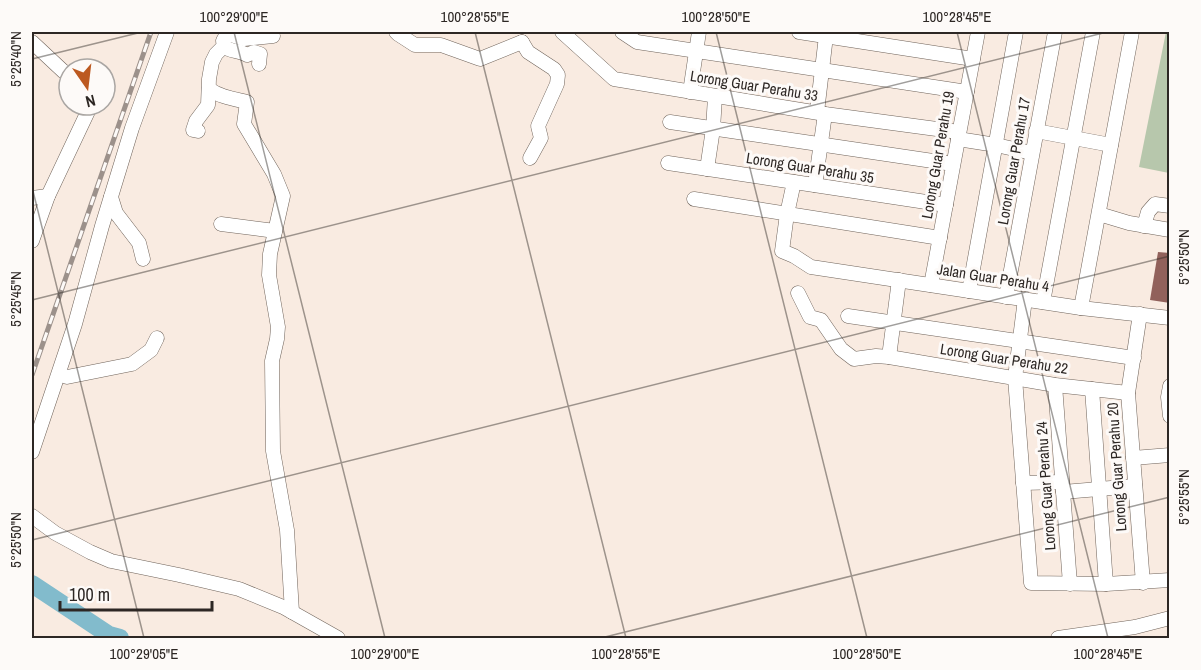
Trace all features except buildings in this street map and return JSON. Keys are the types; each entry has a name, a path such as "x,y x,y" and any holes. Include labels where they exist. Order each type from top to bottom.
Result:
{"street":[{"path":"38,32 32,40 57,65"},
{"path":"32,452 86,288 102,226 132,129 167,32"},
{"path":"396,32 415,45 441,45 480,59 525,37 528,52 554,69 558,75 557,84 538,126 541,138 530,159"},
{"name":"Lorong Guar Perahu 33","path":"562,32 614,79 959,135 1032,153"},
{"path":"622,32 637,42 967,92"},
{"path":"690,92 699,32"},
{"path":"799,32 826,36 856,36 973,59"},
{"name":"Lorong Guar Perahu 19","path":"931,285 978,32"},
{"path":"969,291 1016,32"},
{"name":"Lorong Guar Perahu 17","path":"1006,297 1055,32"},
{"path":"1043,302 1093,32"},
{"path":"1081,308 1132,32"},
{"path":"227,37 244,39 273,36"},
{"path":"815,185 820,145 822,70 826,36"},
{"path":"227,37 229,51 242,52 247,55 254,52 260,54 259,64"},
{"path":"192,133 196,121 208,105 212,62 227,37"},
{"path":"209,89 226,97 247,102 244,124 274,174 284,196 270,254 269,275 278,327 272,361 273,451 287,530 292,612"},
{"path":"707,169 715,97"},
{"path":"32,236 85,117"},
{"path":"670,122 953,164"},
{"path":"1036,131 1111,145"},
{"name":"Lorong Guar Perahu 35","path":"668,163 946,205"},
{"path":"787,214 794,182"},
{"path":"32,198 48,196"},
{"path":"111,197 116,213 139,243 143,259"},
{"path":"694,199 940,238"},
{"path":"1144,226 1148,212 1155,204 1170,206"},
{"name":"Jalan Guar Perahu 4","path":"787,214 782,251 811,267 1081,308 1170,318"},
{"path":"1099,214 1129,224 1170,230"},
{"path":"221,224 275,231"},
{"path":"102,226 127,227"},
{"path":"883,357 893,323 899,280"},
{"name":"Lorong Guar Perahu 22","path":"798,293 810,317 821,320 841,349 854,359 883,357 1055,385 1128,393"},
{"path":"1025,299 1015,378 1031,583 1070,585 1170,580"},
{"name":"Lorong Guar Perahu 20","path":"1140,314 1128,393 1143,583"},
{"path":"848,315 1134,358"},
{"path":"59,374 67,377 132,364 151,350 157,338"},
{"name":"Lorong Guar Perahu 24","path":"1055,385 1070,585"},
{"path":"1170,386 1168,397 1170,416"},
{"path":"1092,389 1106,584"},
{"path":"1133,458 1170,455"},
{"path":"1023,483 1099,488 1135,486"},
{"path":"32,516 55,533 111,561 240,589 283,606 338,639"},
{"path":"1058,639 1135,627 1170,618"}],"green space":[{"path":"1166,32 1170,32 1169,173 1139,167"}],"waterway":[{"path":"32,584 109,635 120,638"}],"railway":[{"path":"32,375 151,32"}]}
